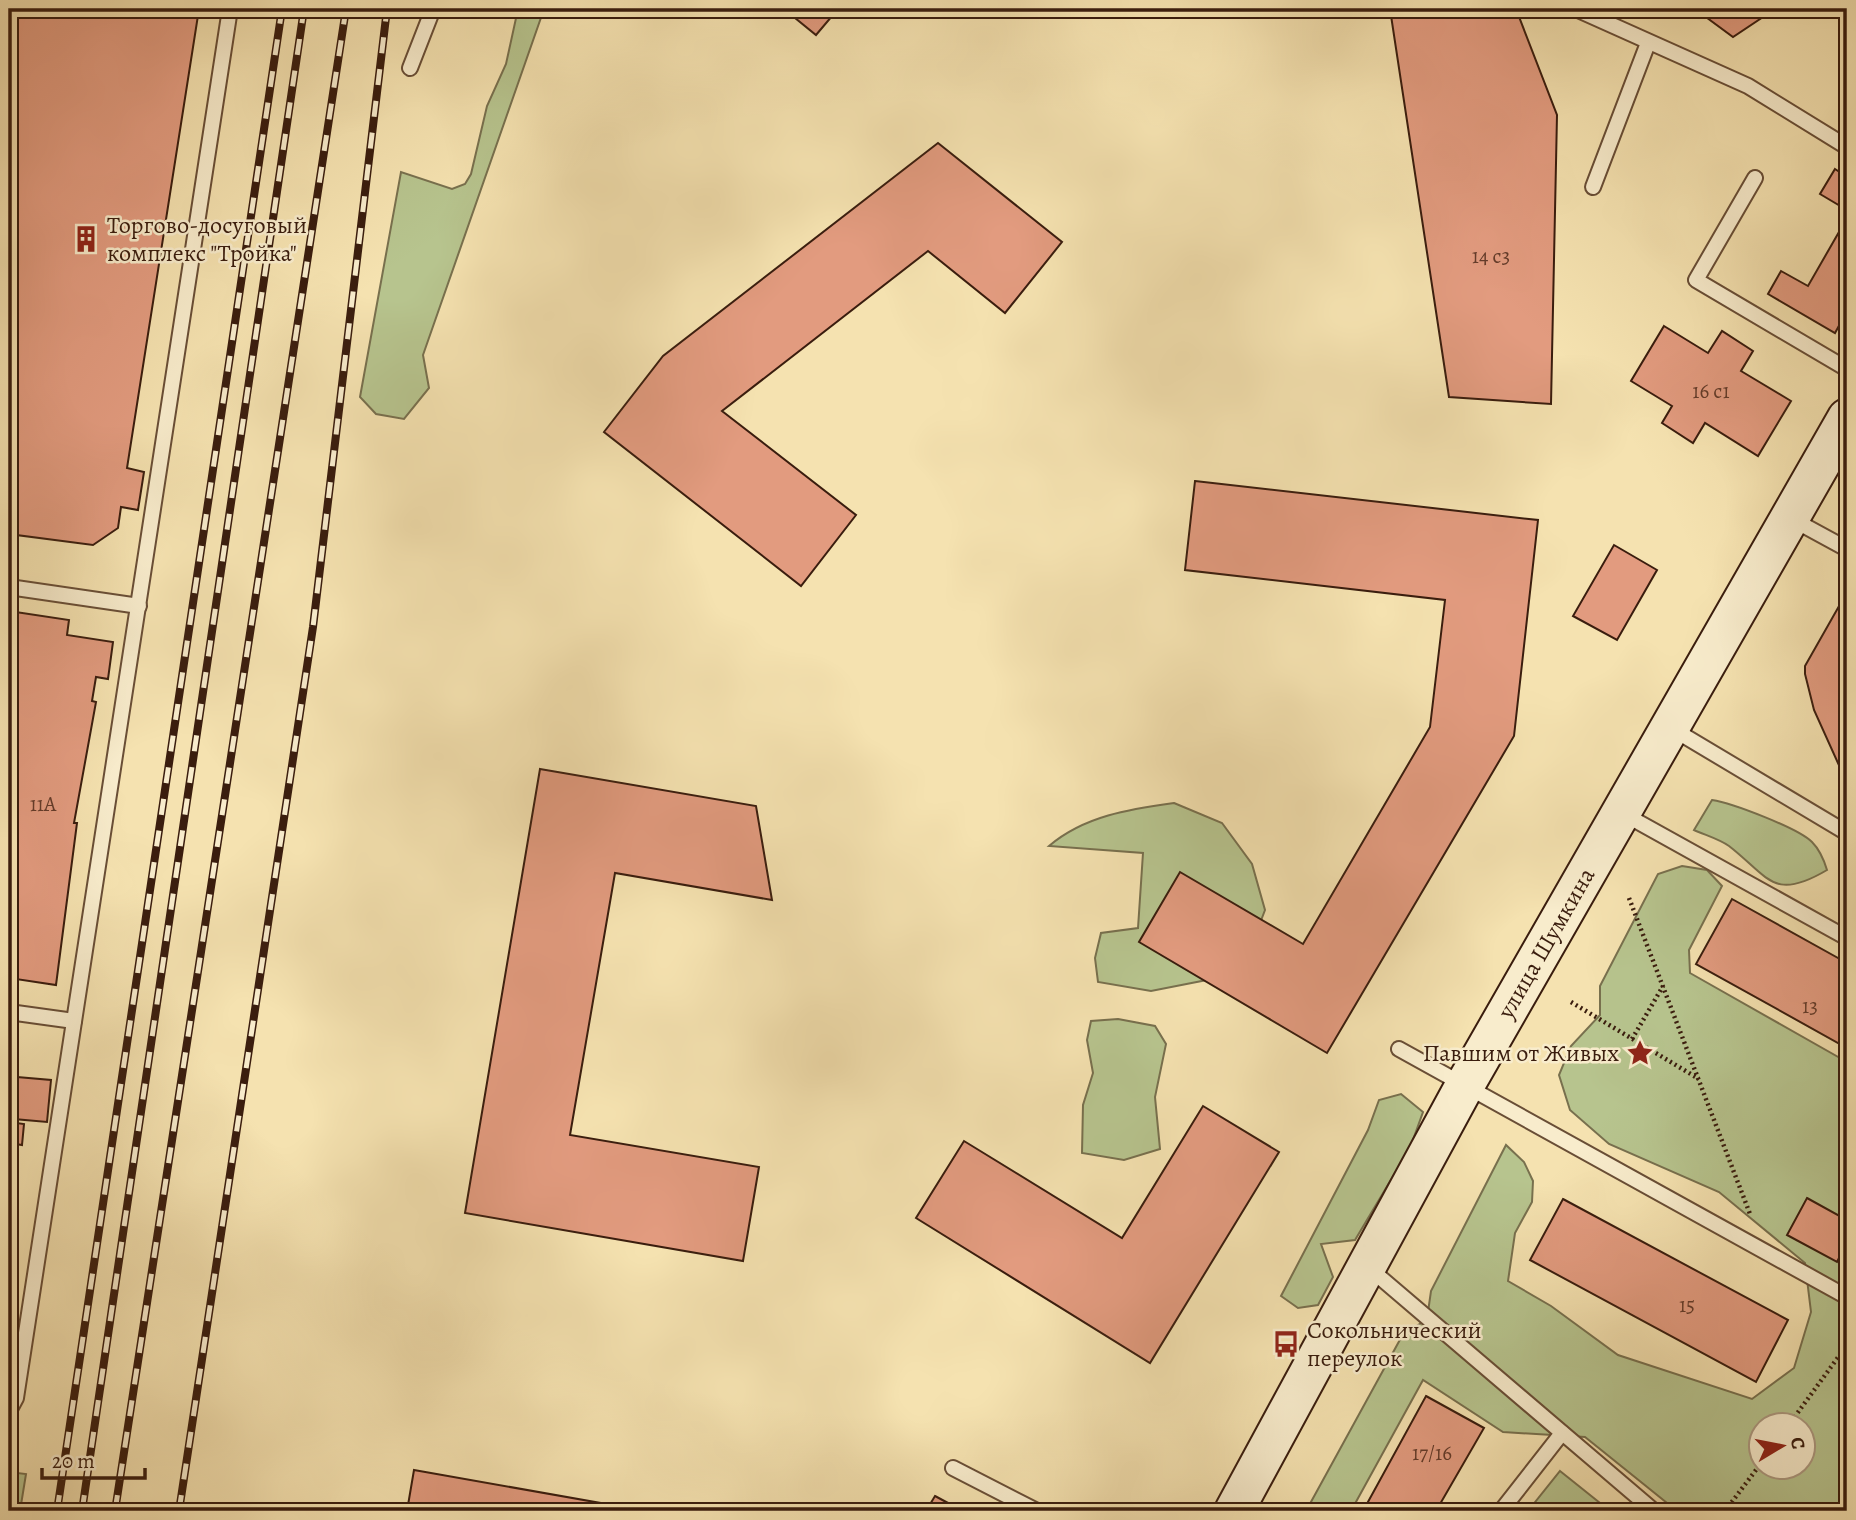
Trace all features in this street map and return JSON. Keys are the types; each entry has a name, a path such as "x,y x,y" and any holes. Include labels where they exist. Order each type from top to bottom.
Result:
{"street":[{"name":"улица Шумкина","path":"1234,1511 1365,1265 1465,1085 1847,418"}],"lane":[{"path":"9,1410 16,1398 230,9"},
{"path":"410,68 433,9"},
{"path":"1576,9 1748,86 1847,147"},
{"path":"1593,187 1648,43"},
{"path":"1755,178 1696,280 1847,369"},
{"path":"1790,518 1847,549"},
{"path":"9,587 139,606"},
{"path":"1669,727 1847,833"},
{"path":"1621,812 1847,938"},
{"path":"9,1012 74,1021"},
{"path":"1399,1049 1847,1297"},
{"path":"1365,1265 1654,1511"},
{"path":"1501,1511 1562,1433"},
{"path":"953,1468 1037,1511"}],"path":[{"path":"1629,898 1765,1252"},
{"path":"1632,1038 1662,986"},
{"path":"1571,1002 1699,1079"},
{"path":"1798,1412 1847,1345"},
{"path":"1725,1511 1748,1481"}],"green space":[{"path":"518,9 544,9 423,355 429,388 404,419 376,414 360,397 401,172 452,189 465,184 471,174 487,106 506,64"},
{"path":"1712,800 1764,817 1805,836 1817,848 1827,870 1795,884 1783,885 1763,876 1729,846 1694,830"},
{"path":"1174,803 1222,823 1252,864 1265,910 1249,952 1222,977 1151,991 1098,982 1095,958 1101,933 1138,928 1143,853 1049,846 1077,827 1108,815"},
{"path":"1682,866 1707,870 1722,886 1689,950 1690,973 1847,1062 1847,1499 1830,1511 1677,1511 1585,1437 1503,1432 1423,1380 1351,1511 1306,1511 1402,1336 1427,1319 1431,1291 1506,1145 1524,1162 1533,1181 1532,1202 1515,1233 1508,1281 1551,1306 1618,1355 1752,1399 1794,1368 1811,1312 1805,1263 1719,1192 1609,1144 1570,1110 1559,1075 1571,1046 1600,1015 1600,986 1658,874"},
{"path":"1118,1019 1155,1026 1166,1044 1155,1097 1160,1149 1124,1160 1082,1153 1083,1105 1093,1073 1087,1040 1091,1021"},
{"path":"1401,1094 1423,1112 1410,1148 1355,1240 1321,1244 1333,1277 1318,1305 1298,1308 1281,1296 1368,1130 1379,1100"},
{"path":"1560,1471 1610,1511 1528,1511"},
{"path":"9,1472 26,1474 20,1511 9,1511"}],"building":[{"name":"Торгово-досуговый комплекс \"Тройка\"","path":"9,9 199,9 127,468 144,472 138,510 121,507 118,528 93,545 9,534"},
{"path":"784,9 838,9 816,35"},
{"path":"1390,9 1516,9 1557,115 1551,404 1449,397"},
{"path":"1695,9 1766,9 1769,13 1733,37"},
{"path":"938,143 1062,242 1005,313 928,251 722,411 856,515 801,586 604,432 663,356"},
{"path":"1835,169 1847,177 1847,210 1820,194"},
{"path":"1847,218 1847,311 1835,333 1768,294 1781,271 1808,286"},
{"path":"1664,326 1708,353 1722,331 1753,351 1741,371 1791,401 1758,456 1705,423 1693,443 1662,423 1672,406 1631,381"},
{"path":"1195,481 1538,520 1514,736 1327,1053 1139,942 1180,872 1303,944 1430,727 1445,600 1185,570"},
{"path":"1614,545 1657,570 1617,640 1573,616"},
{"path":"1847,592 1847,783 1814,710 1805,666"},
{"path":"9,611 69,620 67,635 113,642 108,679 96,677 92,701 96,702 74,823 77,823 56,985 9,978"},
{"path":"540,769 756,806 772,900 615,873 570,1135 759,1167 743,1261 465,1213"},
{"path":"1732,899 1847,963 1847,1048 1696,964"},
{"path":"17,1077 51,1080 47,1122 14,1119"},
{"path":"1203,1106 1279,1152 1150,1363 916,1218 964,1141 1122,1238"},
{"path":"9,1122 24,1124 22,1145 9,1143"},
{"path":"1807,1198 1847,1220 1847,1242 1837,1262 1787,1235"},
{"path":"1563,1199 1788,1320 1756,1382 1530,1260"},
{"path":"1426,1396 1484,1428 1436,1511 1363,1511"},
{"path":"414,1470 646,1511 407,1511"},
{"path":"935,1496 963,1511 926,1511"}],"railway":[{"path":"57,1511 282,9"},
{"path":"82,1511 304,9"},
{"path":"115,1511 346,9"},
{"path":"179,1511 313,627 387,9"}],"place":[{"name":"Торгово-досуговый комплекс \"Тройка\"","path":"86,239"},
{"name":"Павшим от Живых","path":"1640,1053"},
{"name":"Сокольнический переулок","path":"1286,1344"}]}
